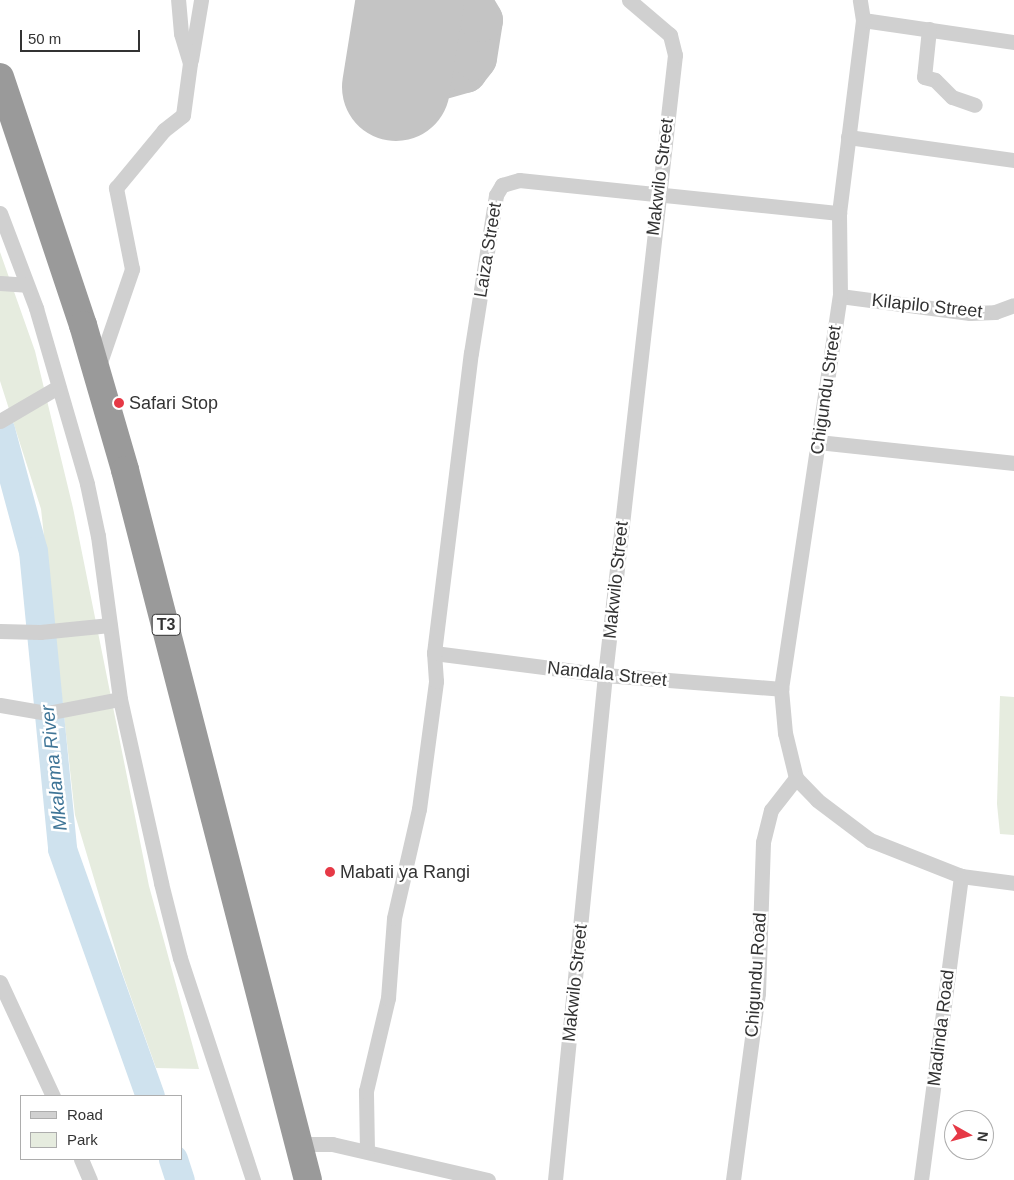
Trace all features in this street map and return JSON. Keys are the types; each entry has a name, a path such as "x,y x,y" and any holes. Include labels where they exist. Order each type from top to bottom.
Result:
{"highway":[{"name":"T3","path":"0,77 97,372 183,690 308,1180"}],"street":[{"path":"178,0 181,33 190,63"},
{"path":"97,372 132,269 116,188 164,130 183,115 201,0"},
{"name":"Makwilo Street","path":"556,1180 605,675 673,43 664,29 629,0"},
{"name":"Chigundu Street","path":"796,778 785,733 781,689 840,296 839,213 862,20 860,0"},
{"path":"862,20 1014,42"},
{"path":"929,29 924,77 935,80 952,97 975,105"},
{"path":"848,137 1014,160"},
{"name":"Laiza Street","path":"367,1150 366,1090 388,998 394,918 419,809 436,681 434,653 472,353 496,195 502,185 520,180 839,213"},
{"path":"0,213 26,285 58,387 92,508 120,699 180,958 253,1180"},
{"path":"0,283 26,285"},
{"name":"Kilapilo Street","path":"840,296 970,313 995,312 1014,305"},
{"path":"0,421 58,387"},
{"path":"818,442 1014,463"},
{"path":"0,630 40,632 110,625"},
{"name":"Nandala Street","path":"434,653 605,675 781,689"},
{"path":"0,705 47,713 120,699"},
{"path":"796,778 817,800 870,840 961,876 1014,883"},
{"name":"Chigundu Road","path":"733,1180 758,993 763,842 771,810 796,778"},
{"name":"Madinda Road","path":"921,1180 961,876"},
{"path":"0,982 53,1095"},
{"path":"298,1144 332,1144 367,1150 488,1180"},
{"path":"81,1160 90,1180"}],"green space":[{"path":"0,252 35,351 73,508 149,886 199,1069 156,1068 122,972 75,815 41,509 0,381"},
{"path":"1000,696 1014,697 1014,835 1000,834 997,804"}],"waterway":[{"name":"Mkalama River","path":"0,429 33,551 62,849 150,1095"},
{"name":"Mkalama River","path":"173,1160 180,1180"}],"taxiway":[{"path":"398,81 422,83 465,71 475,58 481,20 469,0"}],"runway":[{"path":"396,87 410,0"}],"place":[{"name":"Safari Stop","path":"119,403"},
{"name":"Mabati ya Rangi","path":"330,872"}]}
